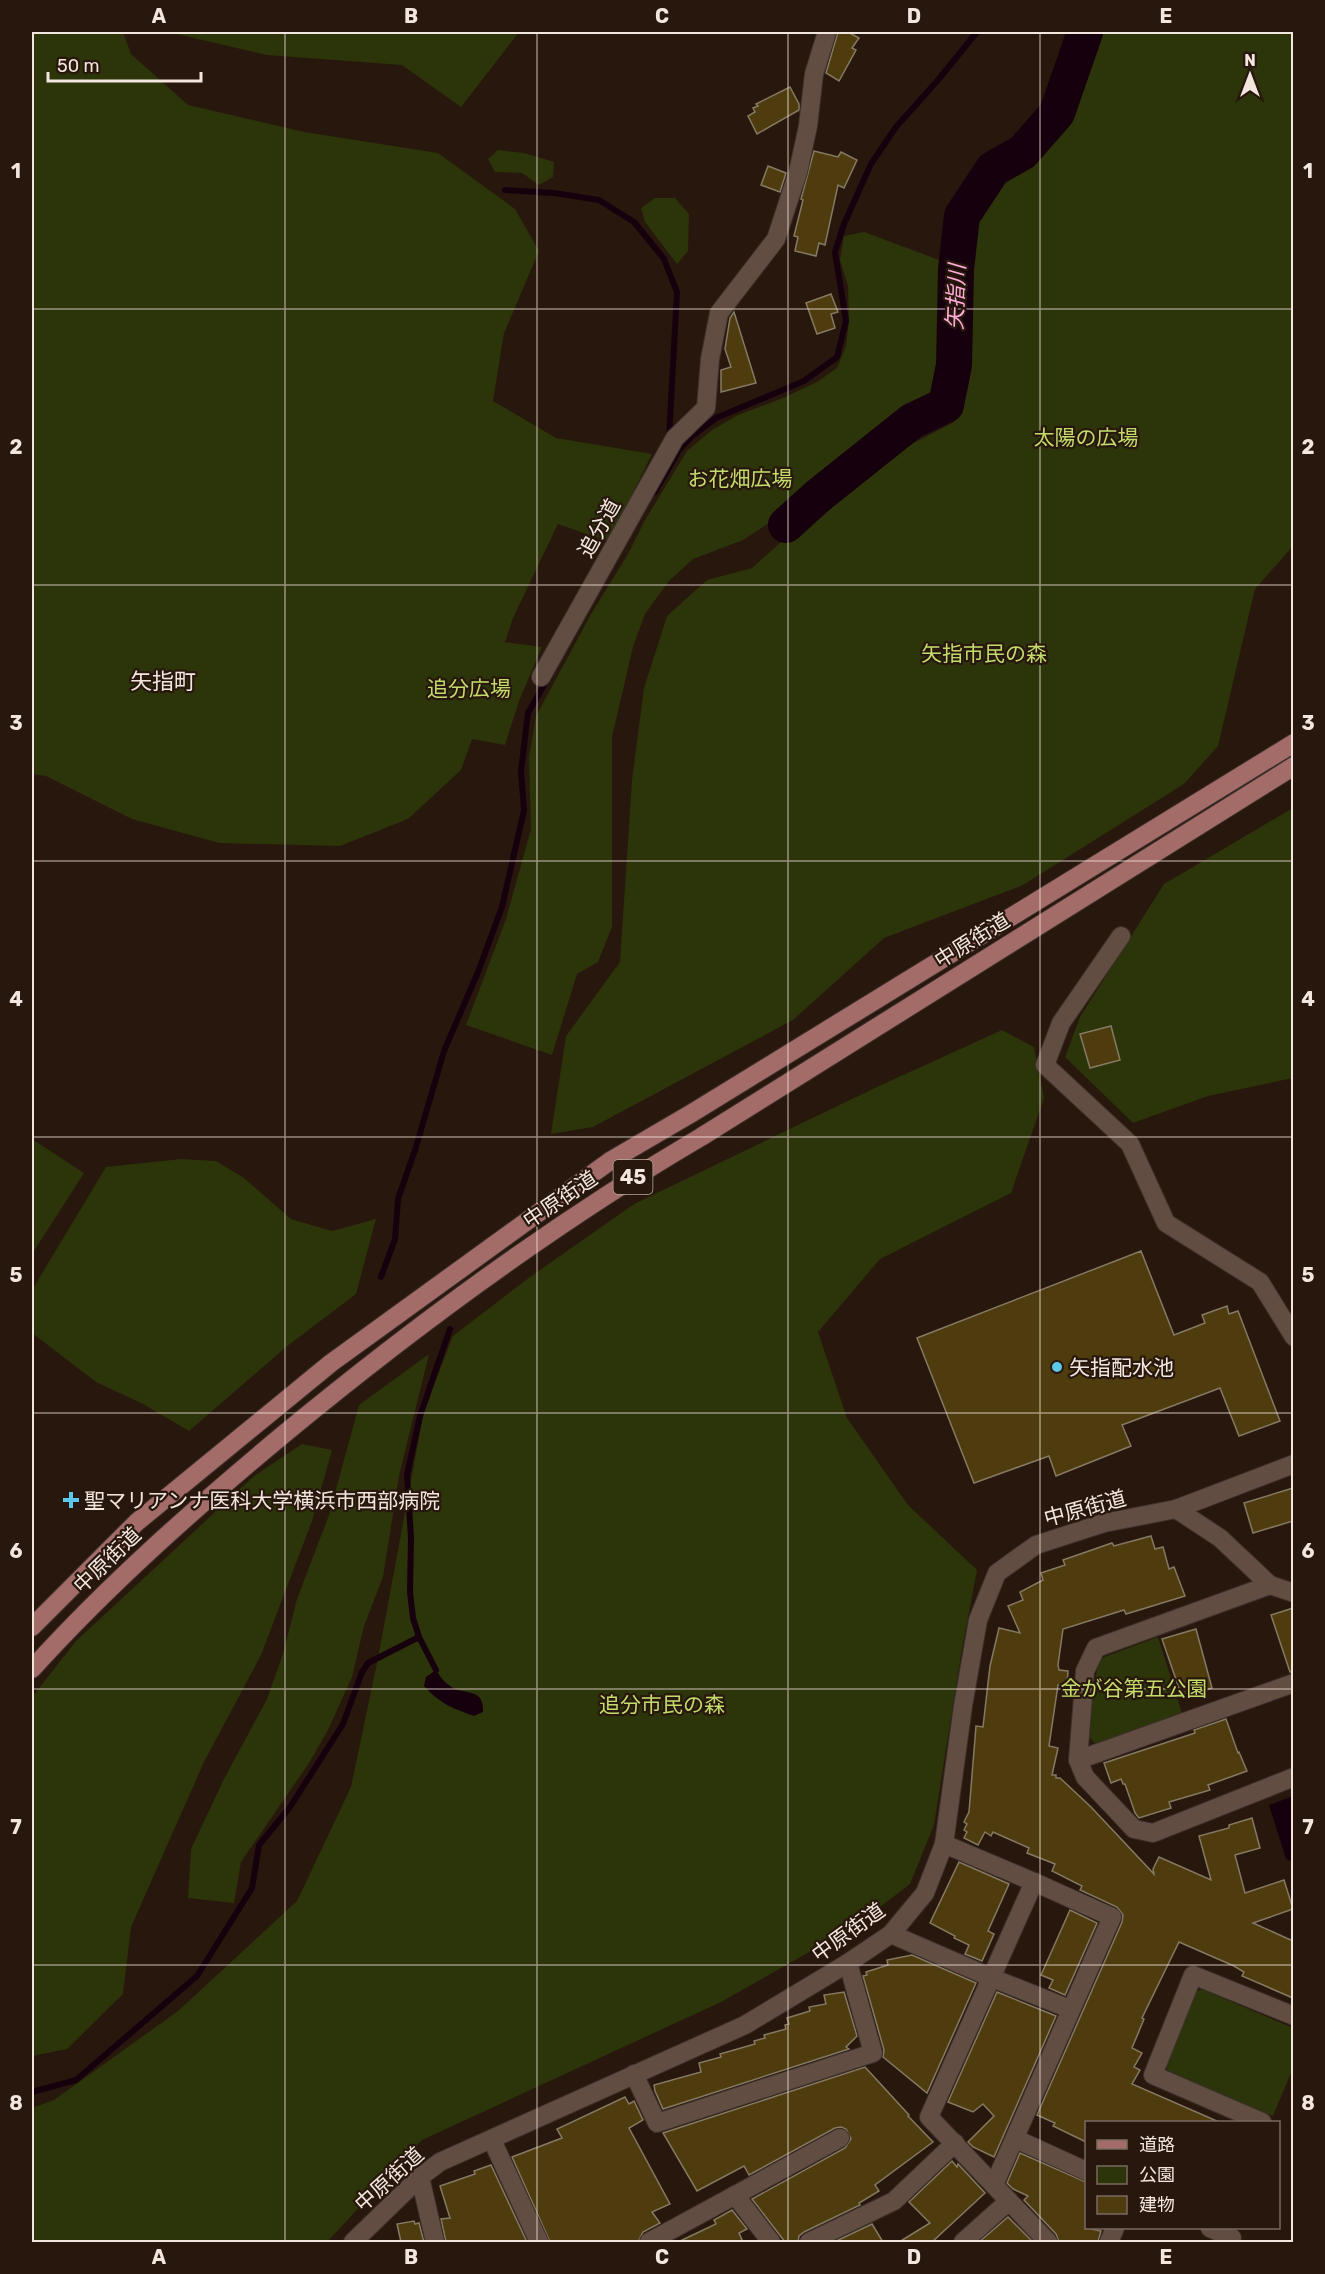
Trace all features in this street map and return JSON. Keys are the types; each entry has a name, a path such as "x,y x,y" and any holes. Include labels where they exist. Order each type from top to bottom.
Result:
{"main road":[{"name":"中原街道","path":"32,1627 137,1522 331,1363 610,1161 692,1113 1293,743"},
{"name":"中原街道","path":"32,1669 65,1632 158,1542 226,1483 353,1377 493,1272 623,1183 701,1137 1293,766"}],"street":[{"name":"追分道","path":"541,677 675,438 706,408 710,358 719,313 776,239 798,172 808,126 814,74 827,32"},
{"path":"1121,936 1061,1023 1045,1065 1130,1144 1166,1223 1260,1282 1293,1337"},
{"name":"中原街道","path":"352,2242 420,2177 440,2162 745,2025 848,1963 891,1934 926,1893 944,1844 963,1706 978,1620 997,1573 1036,1545 1104,1523 1176,1509 1293,1464"},
{"path":"1176,1509 1220,1538 1270,1585 1293,1593"},
{"path":"1270,1585 1096,1648 1085,1671 1078,1760 1085,1778 1134,1829 1153,1833 1293,1777"},
{"path":"1078,1760 1293,1683"},
{"path":"944,1844 1112,1917 994,2185"},
{"path":"1034,1882 929,2117 1048,2242"},
{"path":"891,1934 1070,2009"},
{"path":"634,2074 657,2123 873,2053 848,1963"},
{"path":"1260,2121 1152,2075 1193,1975 1293,2016"},
{"path":"649,2242 840,2138"},
{"path":"1016,2139 1085,2171"},
{"path":"492,2140 539,2242"},
{"path":"810,2242 894,2201 956,2143"},
{"path":"420,2177 435,2242"},
{"path":"735,2195 771,2242"},
{"path":"963,2242 1009,2201"},
{"path":"1213,2229 1233,2236"}],"green space":[{"name":"追分広場","path":"32,32 123,32 131,54 188,105 304,132 438,153 515,209 539,251 504,333 493,401 556,438 652,454 609,542 558,524 513,618 505,642 542,647 519,701 505,745 472,739 461,770 408,819 340,846 219,843 132,819 46,776 32,774"},
{"path":"168,32 519,32 461,107 402,65 267,55"},
{"name":"矢指市民の森","path":"1096,32 1293,32 1293,546 1255,589 1218,746 1184,784 1023,885 884,938 793,1020 593,1127 551,1134 566,1036 620,962 632,780 644,688 667,616 707,580 752,568 862,470 954,422 972,293 962,216 995,183 1065,128"},
{"path":"498,150 524,153 554,162 553,177 539,185 522,173 495,172 488,159"},
{"path":"655,198 675,198 689,214 688,251 677,264 645,222 641,208"},
{"name":"お花畑広場","path":"864,232 950,264 953,311 942,377 928,403 888,430 772,521 743,540 693,559 669,581 645,614 633,647 612,737 612,927 598,962 577,974 552,1055 466,1025 506,919 531,829 529,757 536,716 591,614 687,451 712,430 738,415 817,382 837,368 846,346 849,320 848,286 840,260 844,236"},
{"path":"1293,808 1293,1078 1208,1096 1133,1123 1065,1057 1080,1017 1164,884"},
{"name":"追分市民の森","path":"1002,1030 1034,1047 1044,1098 1011,1193 880,1259 818,1332 847,1418 908,1505 977,1570 934,1825 910,1884 857,1925 721,2002 422,2140 327,2242 32,2242 32,2108 54,2100 178,2011 297,1901 351,1787 378,1658 424,1410 453,1336 530,1277 634,1204 879,1086"},
{"path":"32,1139 84,1173 32,1254"},
{"path":"181,1159 216,1161 244,1178 291,1219 332,1231 376,1219 356,1294 286,1347 189,1431 143,1404 96,1382 32,1333 32,1290 106,1167"},
{"path":"429,1354 399,1476 383,1577 364,1626 352,1677 328,1730 309,1763 241,1862 234,1903 188,1898 191,1849 224,1779 267,1699 283,1654 297,1599 329,1515 359,1405"},
{"path":"302,1444 332,1450 312,1521 261,1655 204,1762 131,1927 123,1994 67,2049 32,2056 32,1697 76,1641 254,1476"},
{"name":"金が谷第五公園","path":"1158,1637 1182,1713 1096,1744 1087,1735 1098,1662 1104,1657"},
{"path":"1202,1989 1293,2028 1293,2068 1273,2116 1169,2074 1165,2064 1196,1991"}],"shaded area":[{"path":"436,1670 453,1688 478,1696 483,1704 483,1712 474,1716 446,1704 429,1692 424,1686 426,1677"},
{"path":"1294,1796 1293,1862 1286,1859 1269,1805"}],"building":[{"path":"838,32 848,32 859,38 852,48 856,50 839,81 826,73"},
{"path":"790,87 799,104 799,110 757,134 748,116 755,112 753,108 758,106 756,104"},
{"path":"814,151 838,157 841,152 857,160 844,188 838,185 825,245 819,243 816,256 795,251 798,237 794,236"},
{"path":"768,166 786,173 780,192 761,185"},
{"path":"831,294 838,312 831,314 835,328 817,334 806,303"},
{"path":"734,312 756,383 721,392 721,370 731,367 725,349 730,318"},
{"path":"1111,1026 1120,1060 1090,1068 1080,1034"},
{"name":"矢指配水池","path":"1141,1251 1174,1335 1205,1323 1202,1315 1227,1306 1229,1314 1238,1311 1280,1421 1239,1436 1220,1388 1122,1425 1131,1446 1056,1476 1049,1456 974,1483 917,1338"},
{"path":"1293,1488 1293,1521 1253,1533 1244,1503"},
{"path":"1151,1536 1155,1549 1163,1547 1169,1569 1174,1567 1185,1596 1126,1614 1124,1610 1063,1629 1058,1665 1059,1670 1068,1671 1067,1686 1058,1685 1049,1746 1058,1748 1052,1775 1060,1778 1091,1807 1154,1874 1153,1869 1159,1857 1211,1880 1199,1836 1229,1828 1229,1825 1252,1818 1260,1848 1235,1855 1245,1893 1284,1880 1293,1909 1253,1923 1293,1941 1293,1998 1242,1976 1244,1972 1234,1966 1179,1942 1142,2018 1144,2019 1132,2048 1142,2053 1134,2067 1140,2070 1132,2084 1217,2121 1085,2121 1085,2142 1053,2126 1055,2123 1037,2115 1122,1922 1123,1915 1117,1907 1080,1890 1082,1886 1052,1871 1055,1864 1027,1853 1029,1848 993,1832 991,1836 985,1832 978,1845 964,1838 967,1824 964,1822 969,1812 976,1726 983,1727 990,1666 999,1628 1020,1633 1008,1606 1023,1600 1020,1592 1043,1580 1041,1573 1065,1565 1063,1560 1112,1543 1114,1546"},
{"path":"1293,1608 1293,1672 1290,1672 1271,1615"},
{"path":"1196,1629 1212,1688 1182,1697 1162,1639"},
{"path":"1226,1719 1247,1771 1208,1785 1210,1790 1169,1802 1171,1808 1139,1818 1125,1784 1121,1779 1111,1783 1104,1763 1195,1733 1194,1730"},
{"path":"959,1862 1009,1884 988,1931 994,1934 982,1961 965,1954 969,1945 930,1923"},
{"path":"1070,1910 1097,1923 1065,1995 1049,1988 1053,1980 1041,1975"},
{"path":"912,1955 976,1983 927,2093 883,2057 884,2050 863,1976 867,1975 866,1972 888,1965 887,1960"},
{"path":"844,1992 857,2036 846,2047 849,2049 663,2109 654,2085 701,2072 699,2063 755,2044 754,2041 765,2038 764,2035 786,2029 785,2025 789,2024 787,2018 810,2011 809,2007 826,2004 824,1995"},
{"path":"997,1992 1056,2016 994,2157 973,2147 968,2142 994,2116 983,2104 973,2112 948,2102"},
{"path":"865,2067 933,2142 875,2185 879,2191 859,2203 860,2205 804,2232 799,2236 798,2242 785,2242 752,2199 845,2148 851,2139 846,2129 835,2128 749,2175 744,2166 697,2191 663,2133"},
{"path":"625,2097 629,2104 634,2101 643,2120 629,2128 670,2204 652,2212 660,2223 643,2232 638,2242 550,2242 512,2157 562,2138 557,2129"},
{"path":"1020,2153 1085,2182 1085,2229 1101,2231 1098,2242 1059,2242 1056,2234 1024,2200 1028,2196 1013,2189 1007,2183"},
{"path":"952,2161 957,2167 958,2164 985,2193 932,2242 899,2242 930,2223 909,2202"},
{"path":"491,2165 527,2242 446,2242 441,2219 450,2218 440,2186 475,2174 474,2171"},
{"path":"732,2210 747,2229 739,2233 743,2242 678,2242 716,2224 714,2220"},
{"path":"1008,2217 1033,2242 979,2242"},
{"path":"414,2221 415,2224 419,2223 424,2242 401,2242 397,2224"},
{"path":"872,2224 883,2242 834,2242"}],"waterway":[{"path":"655,492 679,450 692,436 716,418 804,381 837,357 846,321 835,252 844,224 871,164 896,127 977,32"},
{"name":"矢指川","path":"786,525 818,496 912,421 946,405 954,365 956,269 962,216 993,169 1023,152 1057,113 1085,32"},
{"path":"505,190 554,193 599,200 634,222 664,259 677,292 669,438"},
{"path":"381,1277 395,1239 398,1199 444,1051 478,972 502,907 524,810 521,771 528,713 547,680"},
{"path":"32,2092 76,2080 197,1976 252,1888 259,1845 290,1807 343,1724 362,1672 368,1663 419,1637 413,1618 410,1592 411,1538 407,1475 420,1416 450,1329"},
{"path":"419,1637 436,1670"}],"place":[{"name":"矢指配水池","path":"1057,1367"},
{"name":"聖マリアンナ医科大学横浜市西部病院","path":"71,1500"}],"district":[{"name":"矢指町","path":"163,681"}],"park label":[{"name":"太陽の広場","path":"1086,437"}]}
